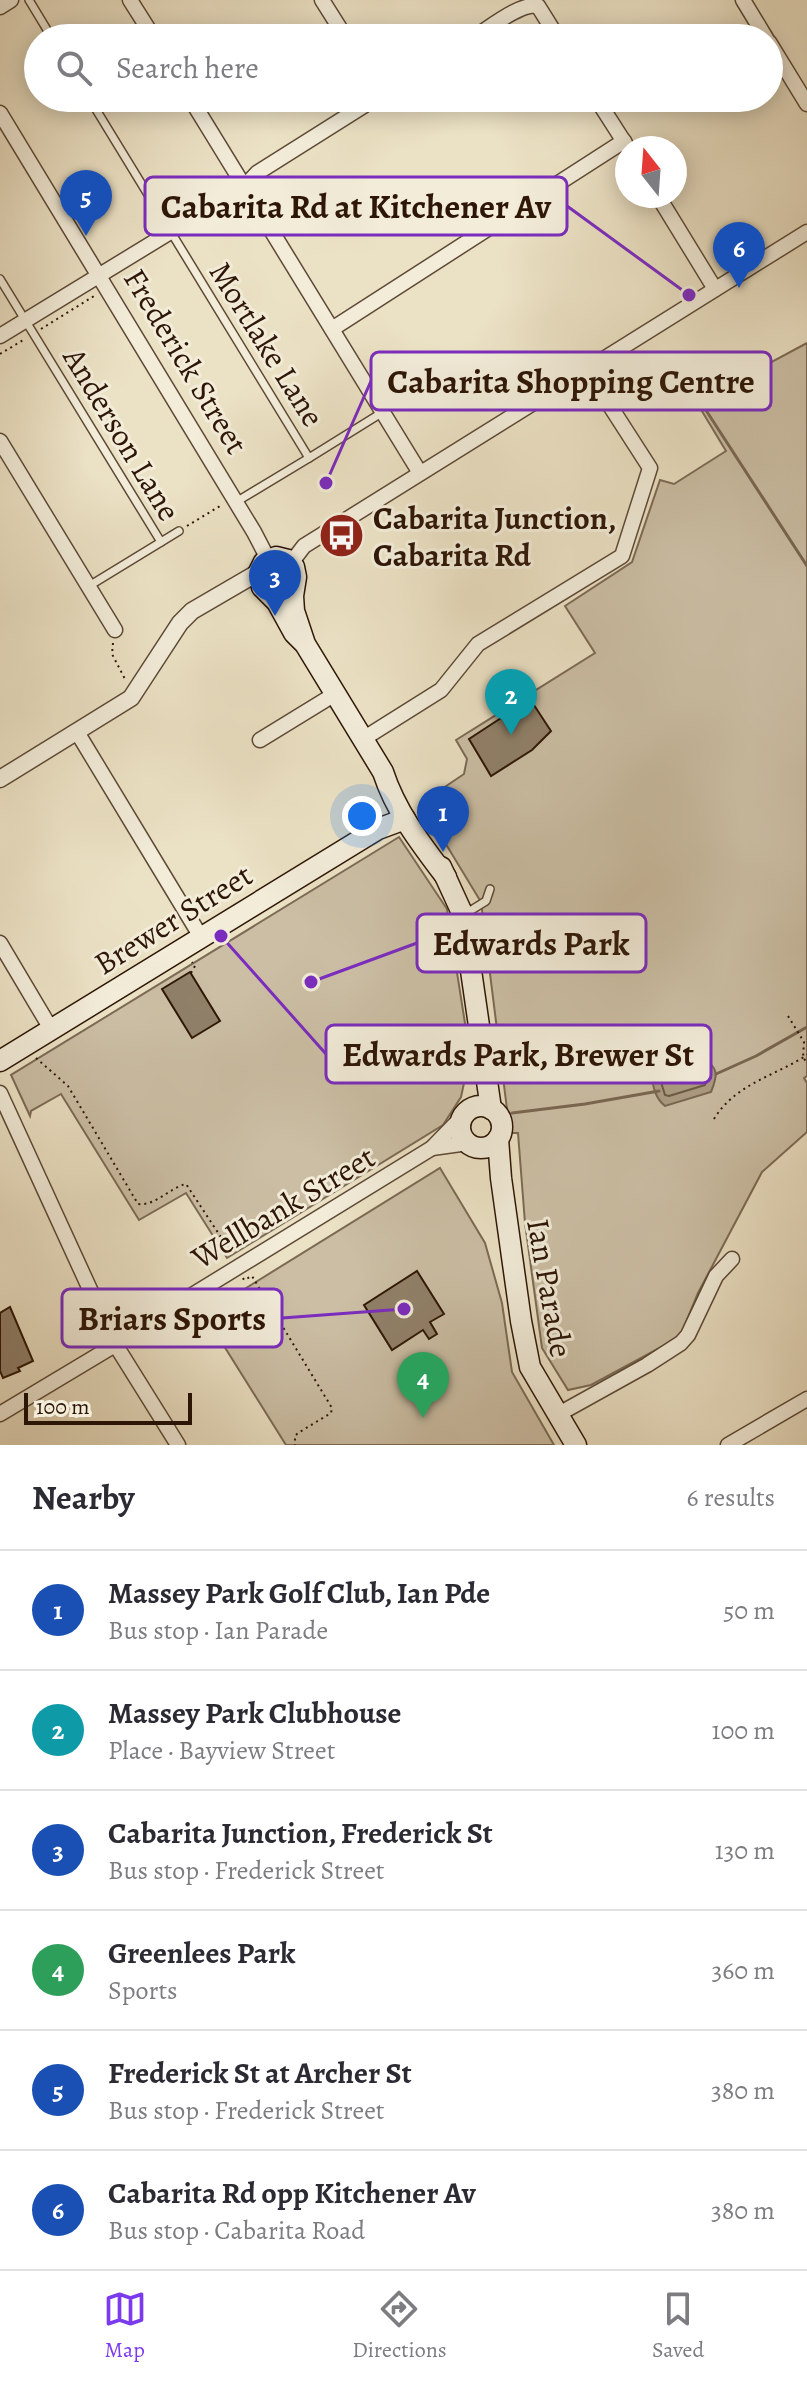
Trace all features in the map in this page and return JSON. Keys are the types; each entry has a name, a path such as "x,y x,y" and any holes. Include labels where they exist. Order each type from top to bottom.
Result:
{"main road":[{"path":"305,644 294,633 277,602 260,583 263,566 280,557 293,573 294,611 305,644 446,877 463,915 484,1069 502,1126 489,1139 461,1133 461,1120 484,1069"},
{"path":"269,593 282,594 292,588 293,573"},
{"name":"Brewer Street","path":"0,1061 378,829 401,807"},
{"path":"467,1112 479,1106 498,1107"},
{"name":"Ian Parade","path":"489,1139 501,1178 530,1367 576,1445"}],"street":[{"path":"0,7 11,0"},
{"path":"130,0 145,24"},
{"path":"322,0 337,24"},
{"path":"743,0 758,24"},
{"path":"497,24 530,5 538,6 549,24"},
{"path":"783,65 807,104"},
{"path":"198,112 420,473"},
{"path":"0,336 29,327 99,276 244,187 257,173 354,112"},
{"path":"605,112 620,136"},
{"name":"Frederick Street","path":"0,113 236,502 263,566"},
{"path":"332,329 615,152"},
{"path":"665,208 715,289"},
{"path":"293,573 304,546 807,232"},
{"path":"363,739 441,690 478,644 622,556 650,468 587,370"},
{"path":"0,441 115,630"},
{"path":"0,779 131,698 180,623 192,611 263,566"},
{"path":"260,740 335,694"},
{"path":"77,732 201,937"},
{"path":"0,943 51,1029"},
{"path":"0,1093 115,1344 178,1445"},
{"name":"Wellbank Street","path":"0,1414 432,1148 467,1112"},
{"name":"Wellbank Street","path":"432,1148 489,1139"},
{"path":"557,1415 681,1343 688,1335 716,1276 732,1259"},
{"path":"728,1445 807,1399"}],"lane":[{"path":"29,0 44,24"},
{"name":"Mortlake Lane","path":"97,112 309,458 383,412"},
{"name":"Anderson Lane","path":"0,279 161,542 88,586"},
{"path":"236,502 309,458"},
{"path":"161,542 179,531"},
{"path":"463,915 486,901 490,889"}],"path":[{"path":"0,354 29,327 94,296"},
{"path":"179,531 220,506"},
{"path":"115,630 112,654 126,679"},
{"path":"191,973 195,966 192,961"},
{"path":"788,1016 804,1042 803,1058 807,1062"},
{"path":"714,1119 720,1109 744,1088 807,1055"},
{"path":"36,1057 68,1086 138,1204 150,1204 179,1185 188,1185 233,1260"},
{"path":"489,1139 498,1107"},
{"path":"244,1280 252,1276 332,1408 328,1415 295,1436 295,1445"}],"shaded area":[{"path":"807,343 807,1076 804,1078 807,1083 807,1132 762,1172 698,1293 680,1337 591,1385 568,1390 542,1348 525,1223 518,1133 510,1133 481,902 421,803 464,774 467,759 456,740 595,653 565,606 632,562 660,480 674,484 726,451 694,398 735,372 742,378"},
{"path":"399,837 447,909 470,1055 461,1097 443,1125 227,1258 186,1193 139,1220 61,1094 31,1111 30,1116 11,1075"},
{"path":"440,1168 485,1243 502,1303 512,1372 554,1445 286,1445 204,1314"}],"water":[{"path":"702,1057 716,1072 711,1092 665,1106 655,1091 652,1072"}],"building":[{"path":"530,699 551,731 532,750 491,776 469,739"},
{"path":"190,972 220,1021 192,1038 162,989"},
{"path":"417,1271 444,1314 430,1322 437,1334 429,1339 423,1330 392,1350 364,1305"},
{"path":"10,1307 33,1361 3,1378 0,1371 0,1313"}],"waterway":[{"path":"700,401 807,566"},
{"path":"716,1074 807,1027"},
{"path":"512,1113 659,1091"}],"place":[{"name":"Frederick St at Archer St","path":"86,236"},
{"name":"Cabarita Rd opp Kitchener Av","path":"739,288"},
{"name":"Cabarita Rd at Kitchener Av","path":"689,295"},
{"name":"Cabarita Shopping Centre","path":"326,483"},
{"name":"Cabarita Junction, Cabarita Rd","path":"342,536"},
{"name":"Cabarita Junction, Frederick St","path":"275,616"},
{"name":"Massey Park Clubhouse","path":"511,735"},
{"name":"Massey Park Golf Club, Ian Pde","path":"443,852"},
{"name":"Edwards Park, Brewer St","path":"221,936"},
{"name":"Edwards Park","path":"311,982"},
{"name":"Briars Sports","path":"404,1309"},
{"name":"Greenlees Park","path":"423,1418"}]}
